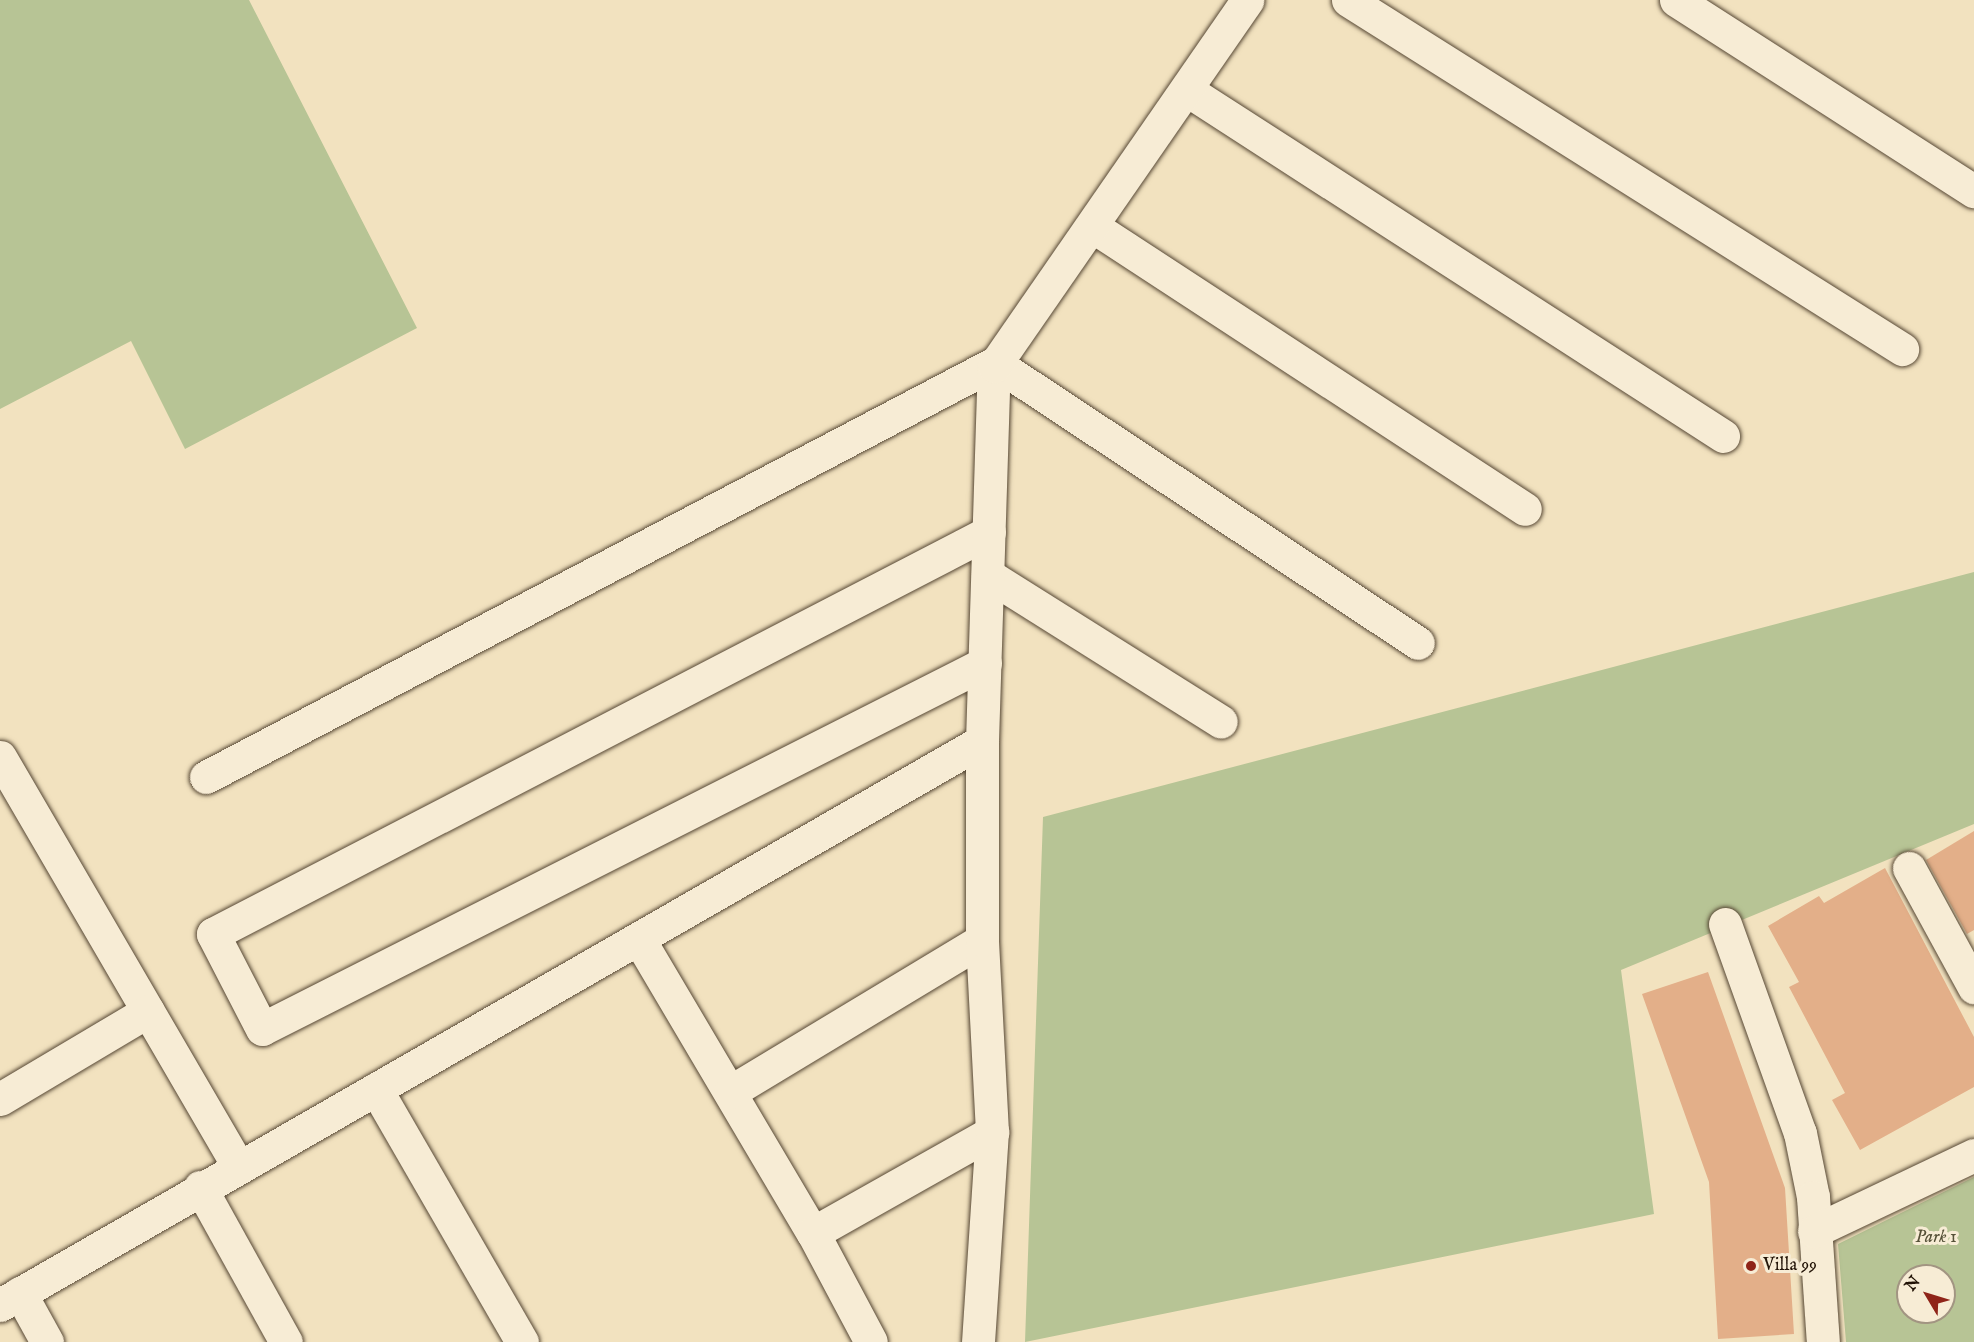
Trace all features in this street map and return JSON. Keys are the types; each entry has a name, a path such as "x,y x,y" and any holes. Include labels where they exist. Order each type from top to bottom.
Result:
{"street":[{"path":"206,777 995,363 1187,90 1247,0"},
{"path":"1348,0 1902,349"},
{"path":"1676,0 1974,190"},
{"path":"1187,90 1724,436"},
{"path":"1092,225 1524,509"},
{"path":"978,1342 992,1132 982,940 982,741 995,363"},
{"path":"995,363 1418,643"},
{"path":"985,663 262,1029 213,934 989,532"},
{"path":"988,575 1221,722"},
{"path":"47,1342 10,1299 237,1164 640,941 982,741"},
{"path":"0,758 237,1164"},
{"path":"1909,868 1974,987"},
{"path":"1725,924 1792,1105 1813,1197 1823,1342"},
{"path":"730,1092 982,940"},
{"path":"640,941 813,1233 871,1342"},
{"path":"0,1099 148,1011"},
{"path":"376,1089 522,1342"},
{"path":"813,1233 992,1132"},
{"path":"1814,1231 1974,1155"},
{"path":"200,1187 286,1342"}],"green space":[{"path":"0,0 249,0 417,328 185,449 131,341 0,409"},
{"path":"1974,572 1974,824 1621,970 1654,1214 1025,1342 1043,817"},
{"name":"Park 1","path":"1974,1177 1974,1342 1846,1342 1838,1244"}],"building":[{"path":"1974,831 1974,930 1967,934 1926,860"},
{"path":"1885,868 1974,1037 1974,1087 1860,1150 1832,1100 1845,1093 1789,987 1799,982 1768,926 1819,896 1824,903"},
{"path":"1708,972 1785,1188 1794,1334 1718,1339 1709,1182 1642,994"}],"place":[{"name":"Villa 99","path":"1751,1266"}]}
